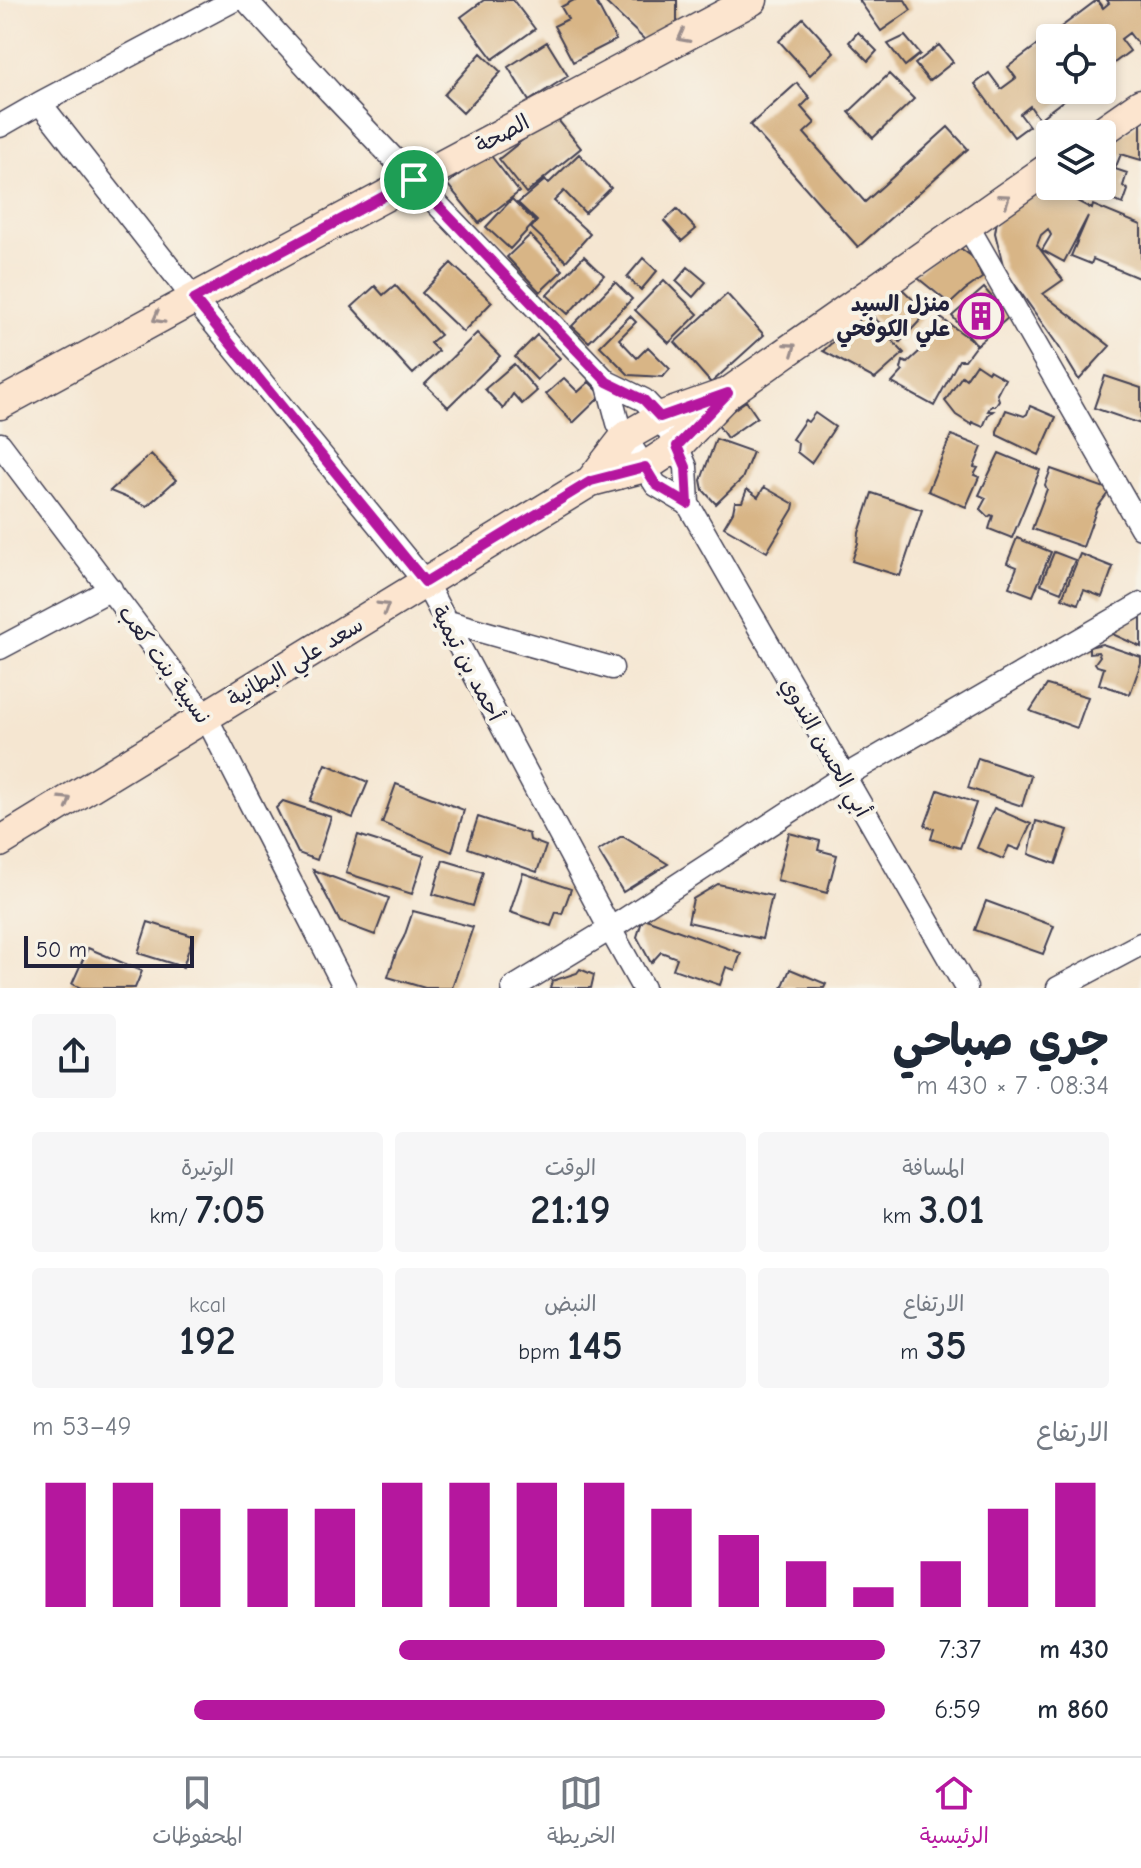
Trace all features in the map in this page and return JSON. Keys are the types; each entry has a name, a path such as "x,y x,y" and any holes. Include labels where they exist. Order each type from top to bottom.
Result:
{"main road":[{"name":"الصحة","path":"0,404 414,180 713,8 752,0"},
{"path":"1116,121 1141,104"},
{"name":"سعد علي البطانية","path":"0,842 591,481 645,467 677,446 728,393 1036,177"},
{"name":"سعد علي البطانية","path":"591,481 625,437 660,417 728,393"}],"street":[{"path":"0,126 234,0"},
{"name":"أبي الحسن الندوي","path":"246,0 607,382 644,400 660,417 686,467 688,504 966,988"},
{"name":"أحمد بن تيمية","path":"40,103 194,299 425,582 643,988"},
{"path":"967,225 1141,528"},
{"name":"أبي الحسن الندوي","path":"607,382 618,423 656,485 688,504"},
{"name":"نسيبة بنت كعب","path":"0,444 205,715 345,988"},
{"path":"0,648 111,589"},
{"path":"513,988 610,929 843,777 1141,604"},
{"path":"445,621 612,668"},
{"path":"1058,988 1141,944"}],"building":[{"path":"484,0 513,0 535,29 493,59 461,17"},
{"path":"574,0 595,0 616,40 573,62 554,26 568,19 561,7"},
{"path":"603,0 677,0 677,22 646,41"},
{"path":"859,0 905,0 911,10 881,31"},
{"path":"1097,0 1103,8 1109,3 1107,0 1141,0 1141,48 1129,33 1121,39 1130,51 1116,62 1116,24 1065,24"},
{"path":"803,18 834,52 810,75 779,41"},
{"path":"858,32 877,51 868,61 849,42"},
{"path":"905,36 920,54 905,66 888,44"},
{"path":"547,42 568,76 529,101 508,67"},
{"path":"939,45 953,62 929,81 915,64"},
{"path":"1036,46 1036,104 1059,104 1039,119 1030,106 1020,114 1029,126 1014,137 975,84 989,73 1001,89 1016,78 1008,67"},
{"path":"481,53 501,72 463,113 444,95"},
{"path":"889,74 914,99 873,138 849,112"},
{"path":"797,83 810,98 801,107 815,123 804,133 865,202 948,127 968,149 858,247 750,125"},
{"path":"554,115 581,148 526,193 499,159"},
{"path":"1141,121 1141,160 1121,154 1116,166 1116,140"},
{"path":"488,152 519,192 479,223 447,184"},
{"path":"579,154 611,188 585,213 564,191 554,201 590,234 566,261 531,228 537,221 518,203 545,180 548,184"},
{"path":"1116,169 1127,173 1123,186 1128,190 1123,204 1111,200 1116,200"},
{"path":"1036,190 1036,200 1075,200 1092,209 1093,205 1141,225 1141,279 1093,259 1091,264 1071,256 1088,216 1064,262 1042,250 1051,235 1048,229 1037,245 1063,280 1043,294 1110,346 1079,380 1004,269 995,233 997,221"},
{"path":"512,199 535,222 510,249 486,227"},
{"path":"677,209 696,229 682,241 664,221"},
{"path":"530,235 563,270 540,292 507,257"},
{"path":"953,243 974,258 982,278 950,304 914,275"},
{"path":"584,256 604,275 568,314 547,295"},
{"path":"643,258 657,271 641,290 627,277"},
{"path":"451,263 492,302 463,332 422,293"},
{"path":"688,267 706,282 693,297 676,281"},
{"path":"664,280 698,314 669,343 635,310"},
{"path":"615,282 632,299 589,342 572,326"},
{"path":"395,285 440,335 430,343 438,351 413,374 352,307 375,286 383,295"},
{"path":"899,286 927,313 900,342 871,315"},
{"name":"منزل السيد علي الكوفحي","path":"984,288 1009,317 977,345 952,316"},
{"path":"727,294 764,335 711,383 675,342"},
{"path":"865,312 904,353 875,379 823,351"},
{"path":"630,316 636,322 619,339 637,358 648,347 670,369 663,377 629,375 600,346"},
{"path":"941,318 977,344 965,360 959,360 934,406 892,383 903,371 903,361 907,363 920,351 924,340"},
{"path":"477,333 500,356 448,407 425,384"},
{"path":"537,335 560,358 537,380 515,357"},
{"path":"514,364 537,391 522,404 513,394 503,409 485,389"},
{"path":"976,364 1005,379 997,394 999,400 988,411 993,411 983,427 972,422 972,425 956,415 945,401 962,376 966,379"},
{"path":"1105,376 1141,388 1141,424 1094,408"},
{"path":"564,378 578,392 589,382 602,395 573,423 546,394"},
{"path":"746,401 757,417 727,438 716,422"},
{"path":"1030,406 1056,417 1039,455 997,435 1006,410 1024,416"},
{"path":"815,413 835,427 811,463 797,452 798,443 792,439 805,420 808,422"},
{"path":"951,435 982,447 974,467 978,468 974,475 979,477 966,507 928,491"},
{"path":"716,439 753,452 742,479 716,504 703,490 701,480"},
{"path":"999,453 1040,470 1012,538 989,529 993,516 988,517 980,509 986,498 979,495"},
{"path":"151,454 176,480 147,506 110,491"},
{"path":"1051,469 1105,488 1108,493 1097,508 1083,547 1032,529"},
{"path":"764,487 794,504 767,552 724,527 735,502 742,502 747,489 758,497"},
{"path":"872,493 922,510 900,576 852,561"},
{"path":"1017,538 1051,552 1033,596 1009,587 1017,567 1007,563"},
{"path":"1054,552 1075,560 1061,592 1041,584"},
{"path":"1080,554 1113,567 1102,597 1084,590 1078,604 1062,598"},
{"path":"1141,608 1141,647 1108,632"},
{"path":"1102,644 1141,657 1130,694 1099,684 1104,668 1097,666 1095,663 1100,656 1098,652 1089,653 1089,647"},
{"path":"1047,685 1088,697 1077,728 1030,711"},
{"path":"978,758 1031,776 1022,806 968,788"},
{"path":"326,764 368,782 353,818 310,801"},
{"path":"396,784 464,810 452,852 382,823"},
{"path":"938,790 976,803 960,848 931,839 934,829 925,826"},
{"path":"283,801 331,817 317,860 298,853 276,808"},
{"path":"994,808 1031,824 1019,850 1009,846 1003,859 977,848"},
{"path":"478,817 529,834 530,840 546,846 537,872 468,848"},
{"path":"1036,821 1068,830 1056,864 1029,854"},
{"path":"789,833 820,841 818,850 837,855 827,893 777,880"},
{"path":"358,835 424,856 412,894 346,873"},
{"path":"622,836 668,864 623,892 598,851"},
{"path":"443,860 483,872 473,906 433,894"},
{"path":"313,870 389,898 375,935 340,922"},
{"path":"523,873 571,889 562,914 556,912 551,926 510,912"},
{"path":"718,884 772,896 762,939 688,922 693,899"},
{"path":"986,901 1054,926 1043,954 975,930"},
{"path":"413,911 473,927 452,988 425,988 388,977"},
{"path":"643,918 741,953 735,970 726,967 720,985 673,969 677,958 661,952 651,963 637,937"},
{"path":"148,922 193,936 183,967 138,953"},
{"path":"88,948 142,971 135,988 81,988 72,984"},
{"path":"580,969 594,975 591,988 550,988 552,981 577,973"},
{"path":"790,969 826,984 824,988 782,988"}],"place":[{"name":"منزل السيد علي الكوفحي","path":"981,316"}],"route":[{"path":"414,180 607,382 644,400 660,417 728,393 677,446 686,467 688,504 656,485 645,467 591,481 425,582 194,299 414,180"}]}
